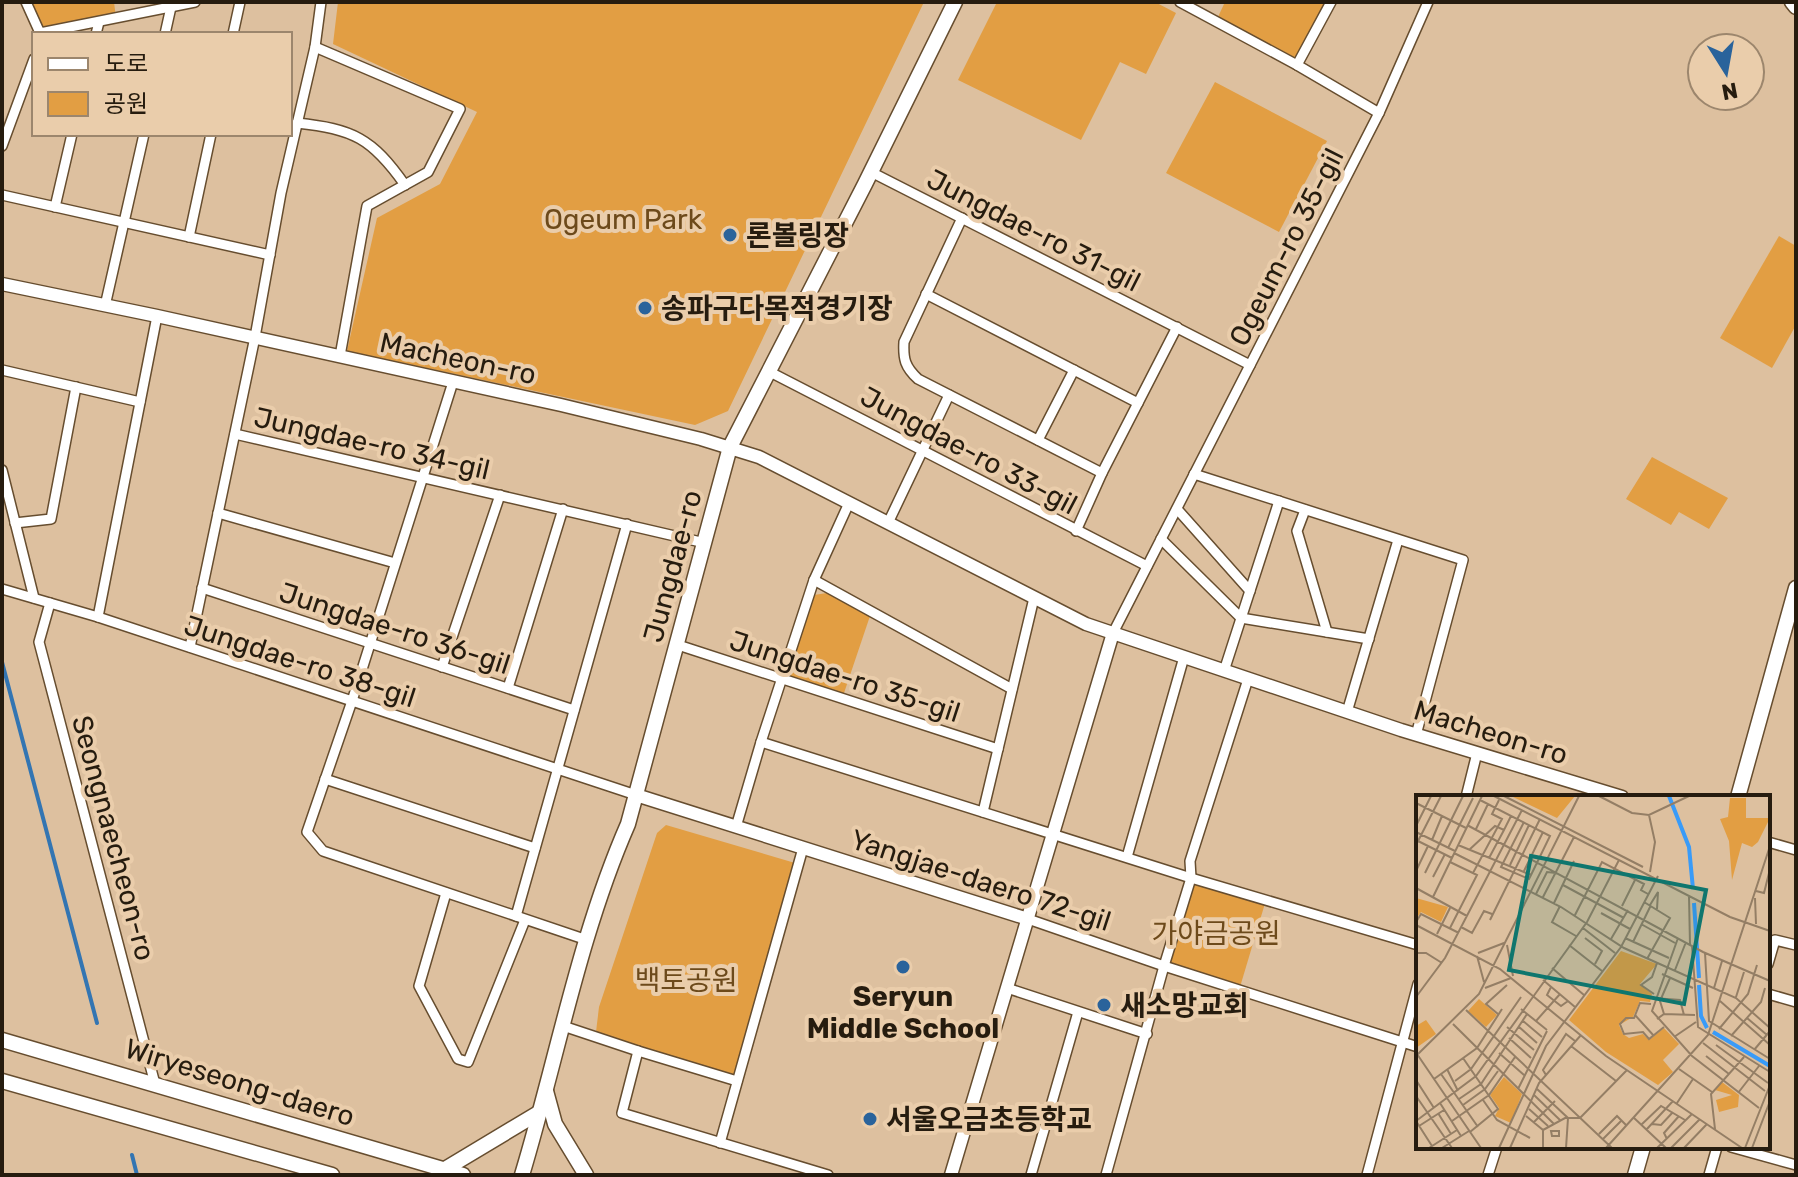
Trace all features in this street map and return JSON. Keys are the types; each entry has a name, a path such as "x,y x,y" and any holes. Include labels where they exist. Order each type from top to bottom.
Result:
{"main road":[{"name":"Jungdae-ro","path":"522,1175 587,940 614,855 628,824 730,447 955,2"},
{"path":"1792,2 1796,7"},
{"path":"1739,795 1796,588"},
{"name":"Wiryeseong-daero","path":"2,1040 463,1175"},
{"path":"2,1081 332,1175"},
{"path":"546,1091 555,1124 586,1175"},
{"path":"445,1169 540,1112"},
{"path":"1635,1175 1642,1149"}],"street":[{"path":"26,2 41,32"},
{"path":"47,32 195,2"},
{"path":"233,32 240,2"},
{"path":"1180,2 1379,113"},
{"path":"1297,65 1331,2"},
{"name":"Ogeum-ro 35-gil","path":"1113,633 1379,113 1428,2"},
{"path":"190,647 315,47 318,3"},
{"path":"165,32 171,7"},
{"path":"96,32 99,22"},
{"path":"315,47 460,109 428,172 367,206 340,356"},
{"path":"2,146 32,64"},
{"path":"297,123 336,129 355,136 375,148 405,185"},
{"path":"55,207 72,136"},
{"path":"105,306 144,136"},
{"path":"189,237 211,136"},
{"name":"Jungdae-ro 31-gil","path":"871,172 1250,365"},
{"path":"2,195 270,255"},
{"path":"962,218 904,342 903,357 907,369 918,379 1102,473"},
{"name":"Macheon-ro","path":"2,284 340,356 730,447 759,457 1086,624 1599,793"},
{"path":"926,294 1138,403"},
{"path":"98,617 157,316"},
{"path":"1076,531 1102,473 1177,327"},
{"path":"2,370 140,402"},
{"path":"1038,440 1074,370"},
{"name":"Jungdae-ro 33-gil","path":"770,372 1147,566"},
{"path":"453,382 307,832 323,851 587,940"},
{"path":"15,523 51,519 76,387"},
{"path":"888,523 949,395"},
{"name":"Jungdae-ro 34-gil","path":"235,434 705,543"},
{"path":"2,470 31,597"},
{"path":"1194,474 1463,560 1416,735"},
{"name":"Jungdae-ro 34-gil","path":"442,667 500,495"},
{"path":"1224,671 1279,501"},
{"path":"736,827 814,580 849,503"},
{"path":"508,688 563,509"},
{"path":"1177,509 1250,591"},
{"path":"1305,510 1297,531 1327,632"},
{"path":"218,513 395,563"},
{"path":"446,893 419,986 458,1059 468,1062 520,918 535,848 627,524"},
{"path":"1161,539 1241,618 1369,639"},
{"path":"1347,712 1398,540"},
{"path":"814,580 1012,689"},
{"name":"Jungdae-ro 36-gil","path":"202,588 574,710"},
{"name":"Jungdae-ro 38-gil","path":"2,589 98,617 636,795"},
{"path":"983,812 1034,598"},
{"name":"Seongnaecheon-ro","path":"50,603 39,642 155,1084"},
{"path":"951,1175 1113,633"},
{"name":"Jungdae-ro 35-gil","path":"678,645 998,749"},
{"path":"1127,857 1184,657"},
{"path":"1106,1175 1191,878 1190,861 1248,679"},
{"path":"761,742 1191,878 1416,944"},
{"path":"1466,795 1477,753"},
{"path":"325,779 535,848"},
{"name":"Yangjae-daero 72-gil","path":"636,795 1416,1046"},
{"path":"1770,843 1796,850"},
{"path":"720,1143 803,848"},
{"path":"1770,957 1775,940 1796,945"},
{"path":"1007,988 1147,1034"},
{"path":"1367,1175 1416,992"},
{"path":"1770,995 1796,1002"},
{"path":"1031,1175 1078,1012"},
{"path":"563,1026 737,1081"},
{"path":"638,1051 622,1113 828,1175"},
{"path":"1488,1175 1496,1149"},
{"path":"1709,1175 1716,1149"},
{"path":"1738,1149 1796,1165"}],"green space":[{"path":"26,2 114,2 116,18 42,32"},
{"name":"Ogeum Park","path":"338,2 924,2 728,411 695,425 347,351 377,218 440,184 477,112 333,44"},
{"path":"997,2 1155,2 1176,13 1146,74 1120,62 1081,140 958,80"},
{"path":"1225,2 1327,2 1296,61 1217,19"},
{"path":"1215,82 1327,141 1279,232 1166,173"},
{"path":"1779,236 1796,246 1796,325 1772,368 1720,338"},
{"path":"1652,457 1728,498 1709,529 1679,512 1671,525 1626,499"},
{"path":"827,593 870,616 843,696 787,678 814,595"},
{"name":"백토공원","path":"666,825 795,863 734,1076 596,1032 599,1007 657,833"},
{"name":"가야금공원","path":"1191,878 1266,900 1240,987 1164,966"}],"waterway":[{"path":"2,662 97,1023"},
{"path":"132,1155 137,1175"}],"place":[{"name":"론볼링장","path":"730,235"},
{"name":"송파구다목적경기장","path":"645,308"},
{"name":"Seryun Middle School","path":"903,967"},
{"name":"새소망교회","path":"1104,1005"},
{"name":"서울오금초등학교","path":"870,1119"}]}
